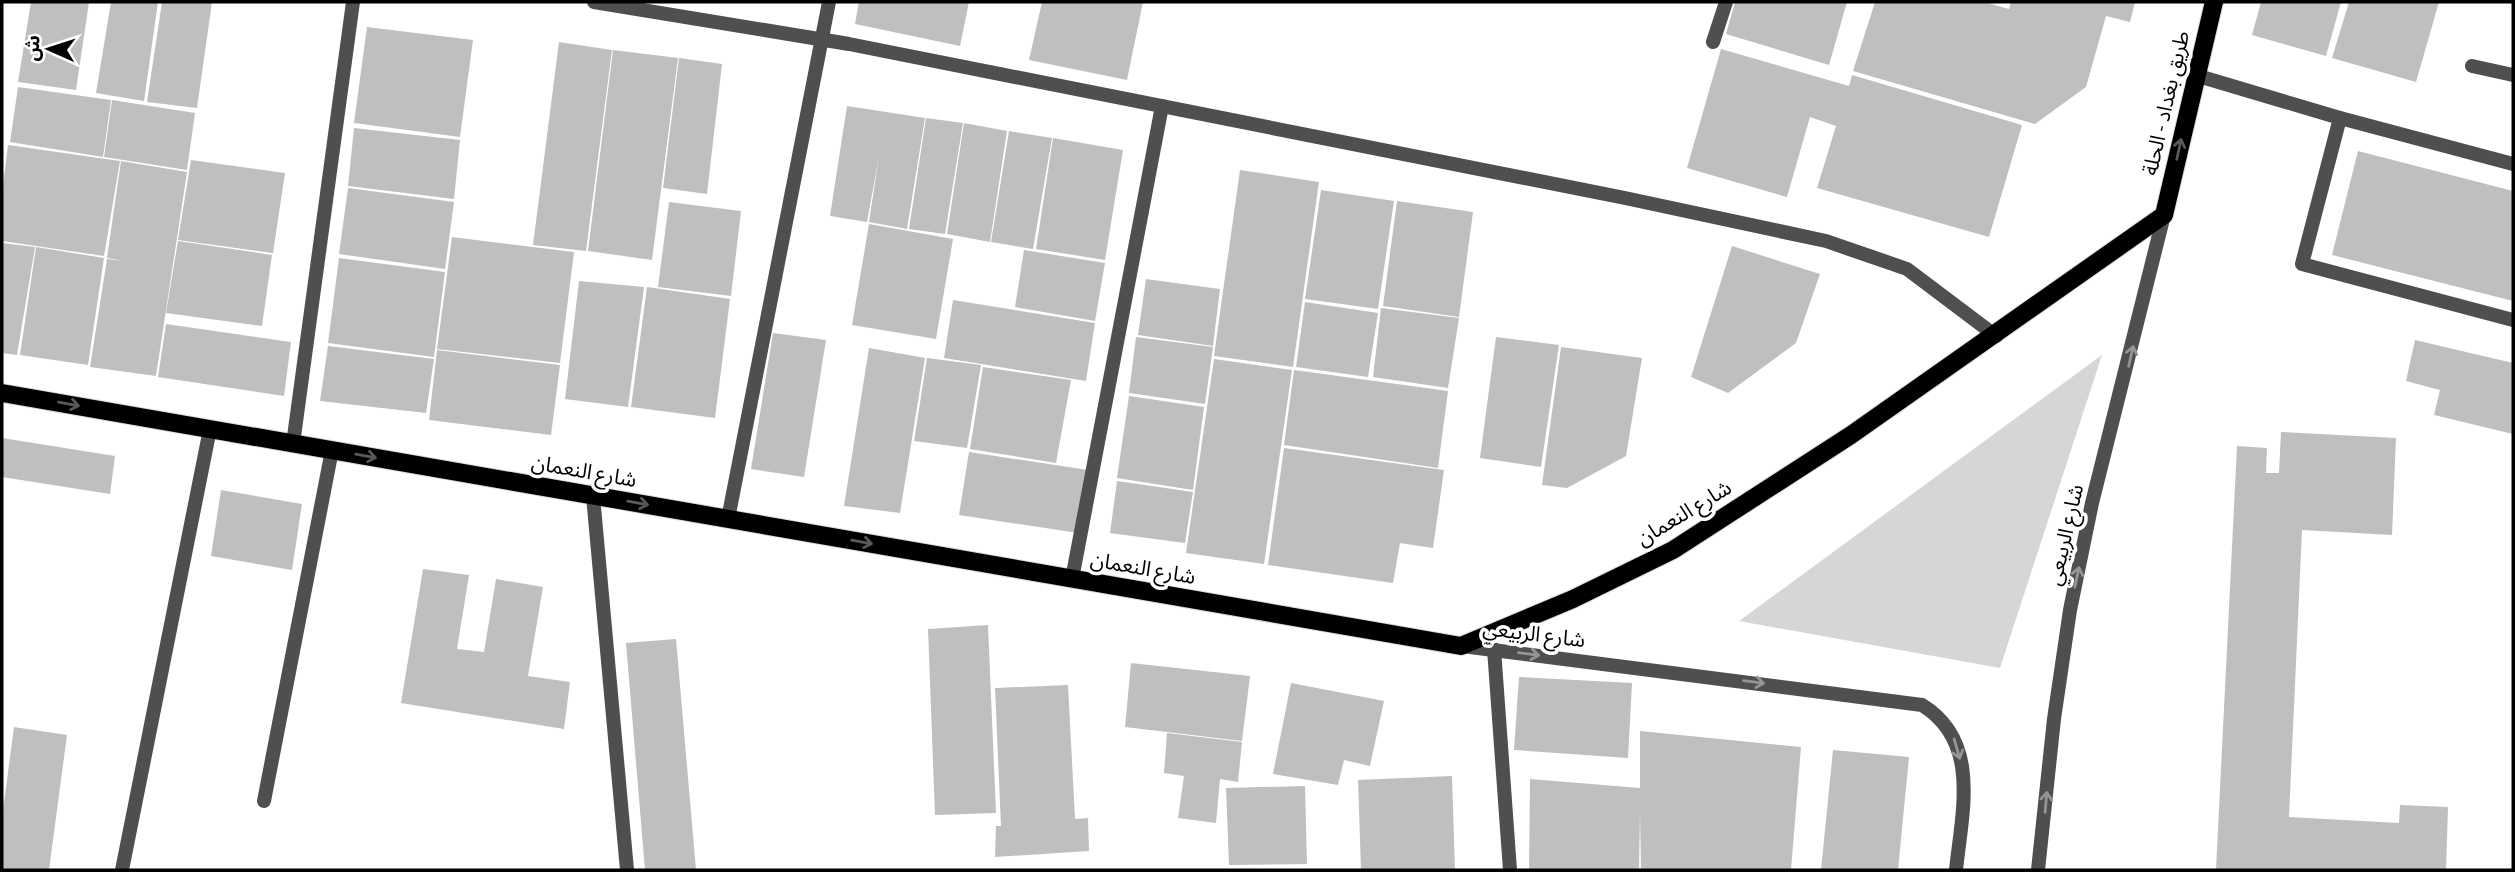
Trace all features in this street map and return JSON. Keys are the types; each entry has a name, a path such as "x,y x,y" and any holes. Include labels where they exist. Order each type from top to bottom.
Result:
{"main road":[{"name":"طريق بغداد - الحلة","path":"2164,215 2214,2"},
{"name":"شارع النعمان","path":"2,393 1461,646 1573,599 1673,550 1851,435 1996,336 2164,215"}],"street":[{"path":"293,444 353,2"},
{"path":"594,2 820,39 1625,198 1826,241 1907,268 1996,336"},
{"path":"728,519 829,2"},
{"path":"1713,42 1726,2"},
{"path":"2472,66 2513,75"},
{"path":"2195,75 2340,118 2513,164"},
{"path":"1072,579 1162,106"},
{"path":"2340,118 2302,264 2513,320"},
{"name":"شارع الربيعي","path":"2038,870 2054,719 2070,610 2092,503 2164,215"},
{"path":"122,870 210,429"},
{"path":"264,801 332,450"},
{"path":"593,496 627,870"},
{"name":"شارع الربيعي","path":"1461,646 1922,705 1945,722 1953,734 1965,779 1956,870"},
{"path":"1494,649 1510,870"}],"shaded area":[{"path":"2102,355 2000,668 1739,621"}],"building":[{"path":"31,2 89,2 76,90 18,82"},
{"path":"111,2 158,2 144,101 96,93"},
{"path":"162,2 212,2 197,108 147,102"},
{"path":"859,2 969,2 960,46 855,24"},
{"path":"1042,2 1143,2 1127,80 1029,60"},
{"path":"1735,2 1847,2 1829,65 1726,34"},
{"path":"1875,2 1984,2 2009,9 2011,2 2135,2 2130,22 2106,16 2086,87 2035,124 1853,71"},
{"path":"2261,2 2341,2 2326,56 2252,35"},
{"path":"2349,2 2439,2 2416,82 2332,58"},
{"path":"367,27 473,40 460,137 354,123"},
{"path":"559,42 612,50 586,251 533,245"},
{"path":"1721,49 1849,86 1852,75 2022,125 1989,237 1817,188 1836,126 1810,117 1787,197 1687,168"},
{"path":"613,50 678,58 652,260 588,251"},
{"path":"679,58 722,64 707,194 663,188"},
{"path":"18,87 111,100 103,157 10,142"},
{"path":"112,100 195,113 187,170 104,157"},
{"path":"847,106 925,118 907,229 869,222 879,156 867,222 830,216"},
{"path":"926,118 963,123 945,234 909,229"},
{"path":"964,123 1007,131 990,242 947,234"},
{"path":"354,128 460,140 454,199 348,186"},
{"path":"1009,131 1052,138 1033,249 991,242"},
{"path":"1053,138 1123,150 1105,260 1036,249"},
{"path":"8,145 120,161 104,256 2,241 2,194"},
{"path":"2358,151 2513,191 2513,301 2332,255"},
{"path":"191,160 285,173 273,253 178,240"},
{"path":"121,161 187,172 156,376 90,367 107,259 124,261 107,258"},
{"path":"1240,170 1319,182 1293,367 1214,356"},
{"path":"348,188 454,202 445,269 339,254"},
{"path":"1321,190 1394,201 1378,309 1305,299"},
{"path":"1397,201 1473,212 1459,317 1383,306"},
{"path":"669,202 741,211 731,296 658,287"},
{"path":"869,224 953,239 936,339 852,325"},
{"path":"452,237 574,252 560,363 437,349"},
{"path":"178,241 272,255 262,326 166,313"},
{"path":"2,243 35,247 17,355 2,353"},
{"path":"1732,246 1820,274 1796,343 1728,393 1691,377"},
{"path":"36,247 104,258 88,365 20,355"},
{"path":"1024,250 1105,263 1095,321 1015,307"},
{"path":"339,258 445,272 434,357 328,343"},
{"path":"1146,279 1220,289 1213,346 1138,335"},
{"path":"579,281 644,287 628,407 565,399"},
{"path":"647,287 730,299 715,418 631,407"},
{"path":"953,300 1095,323 1086,381 944,358"},
{"path":"1305,302 1378,313 1368,377 1296,367"},
{"path":"1381,308 1459,318 1448,388 1373,377"},
{"path":"166,324 291,342 284,396 158,377"},
{"path":"773,333 826,340 804,477 751,469"},
{"path":"1136,337 1213,347 1205,404 1129,393"},
{"path":"1496,337 1559,345 1541,467 1480,458"},
{"path":"2415,340 2513,363 2513,434 2434,415 2440,390 2406,381"},
{"path":"328,346 434,359 426,413 320,401"},
{"path":"1561,347 1642,358 1626,456 1567,488 1542,485"},
{"path":"869,348 925,358 900,513 844,506"},
{"path":"437,350 560,365 551,435 429,420"},
{"path":"927,358 981,365 967,448 914,441"},
{"path":"1214,359 1292,370 1264,564 1186,553"},
{"path":"983,367 1071,380 1056,463 970,449"},
{"path":"1294,370 1448,391 1438,468 1284,445"},
{"path":"1129,396 1204,407 1193,490 1117,478"},
{"path":"2281,432 2396,438 2392,535 2302,530 2289,817 2399,823 2400,805 2448,807 2446,870 2216,870 2237,446 2267,448 2266,473 2279,473"},
{"path":"2,438 115,456 110,494 2,477"},
{"path":"1284,448 1444,470 1433,548 1400,543 1393,583 1268,565"},
{"path":"969,452 1088,470 1078,533 959,515"},
{"path":"1117,481 1193,492 1185,543 1110,533"},
{"path":"221,490 302,504 292,570 211,556"},
{"path":"423,569 469,575 457,649 484,652 496,579 543,587 528,676 570,682 564,729 401,703"},
{"path":"988,625 996,813 935,815 928,629"},
{"path":"676,639 696,870 645,870 626,643"},
{"path":"1131,663 1250,676 1242,741 1125,727"},
{"path":"1519,677 1632,683 1628,758 1514,750"},
{"path":"1291,683 1384,701 1370,766 1344,760 1338,785 1273,774"},
{"path":"1068,685 1075,819 1088,818 1089,851 995,857 996,826 1001,826 995,688"},
{"path":"14,727 67,735 49,870 2,870 2,818"},
{"path":"1640,731 1801,747 1791,870 1641,870 1640,812 1639,870 1529,870 1530,779 1640,788"},
{"path":"1167,733 1242,742 1238,782 1220,779 1216,823 1178,818 1184,776 1164,773"},
{"path":"1833,750 1909,757 1898,870 1821,870"},
{"path":"1452,776 1455,870 1361,870 1358,780"},
{"path":"1305,786 1307,864 1229,865 1226,788"}]}
